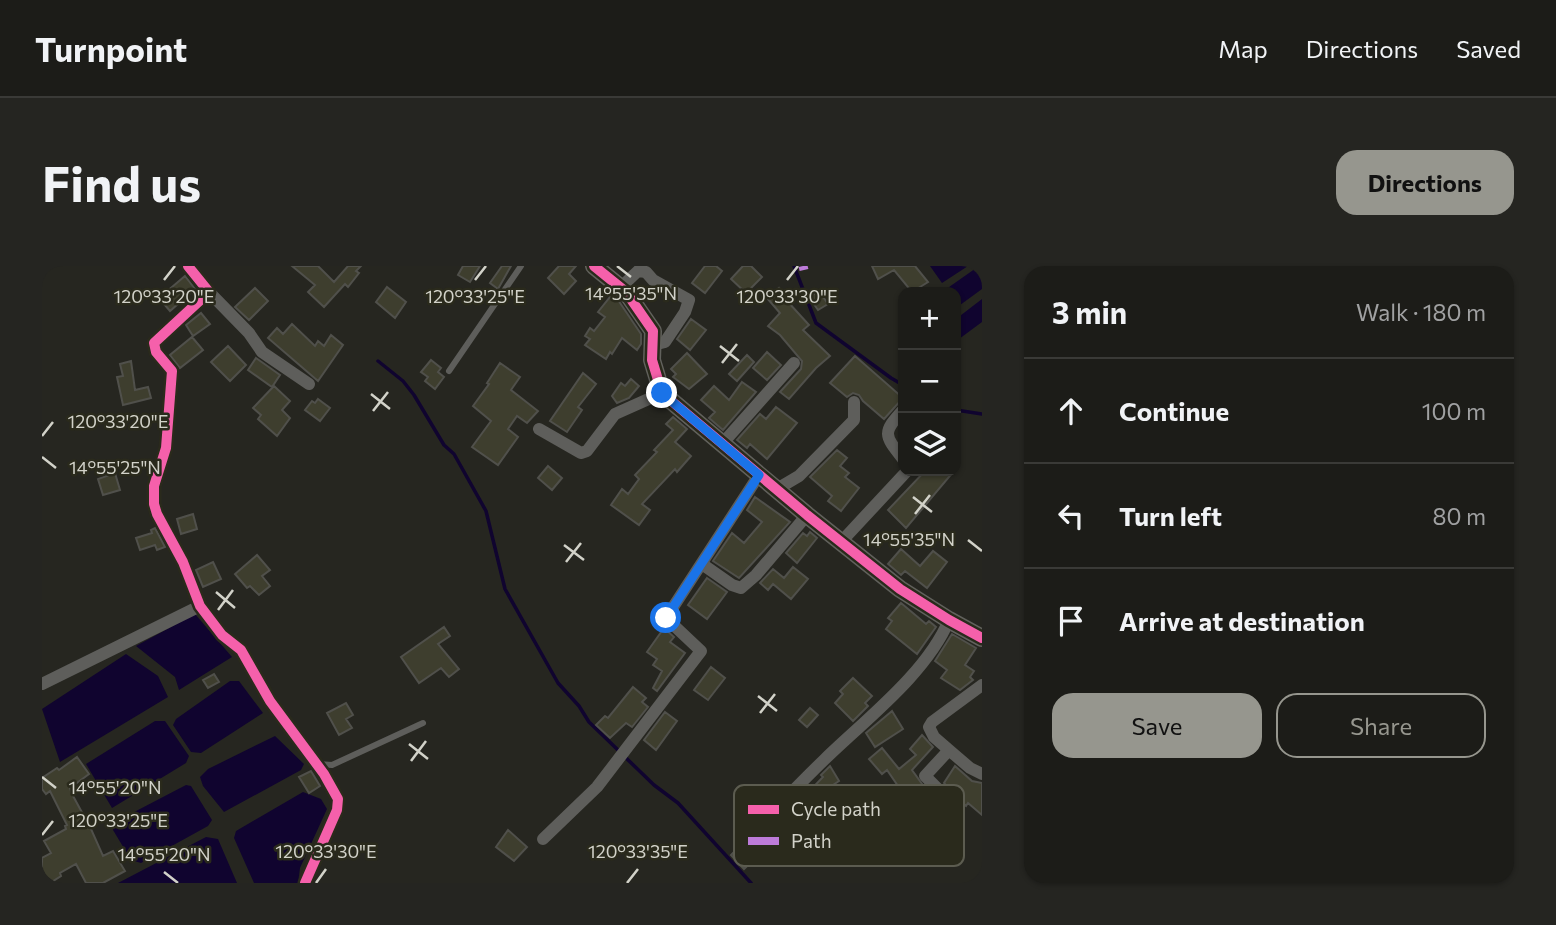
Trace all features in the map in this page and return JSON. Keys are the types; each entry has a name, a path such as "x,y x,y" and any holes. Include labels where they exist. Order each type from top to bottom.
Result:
{"street":[{"path":"188,266 249,333 262,352 309,384"},
{"path":"594,266 621,287 653,331 652,360 662,393 900,589 949,621 982,638"},
{"path":"621,287 638,271 646,272 653,281 690,300 665,342 653,345"},
{"path":"209,292 154,343 156,352 172,371 166,448 154,486 154,504 183,562 200,606 222,635 241,650 270,701 316,763 338,799 337,810 305,883"},
{"path":"722,444 794,363"},
{"path":"539,429 581,453 587,451 615,415 662,393"},
{"path":"776,489 799,476 854,420 855,402"},
{"path":"898,416 889,426 887,435 891,446 898,454"},
{"path":"543,839 597,787 701,651 666,618 759,475"},
{"path":"841,542 905,476"},
{"path":"702,565 741,588 756,575 807,515"},
{"path":"42,684 200,606"},
{"path":"799,785 899,690 941,639 949,621"},
{"path":"982,685 929,727 934,737 948,750 982,774"},
{"path":"934,785 925,776 948,750"}],"lane":[{"path":"449,371 521,266"},
{"path":"316,763 332,765 423,723"}],"shaded area":[{"path":"930,266 968,266 942,283"},
{"path":"982,266 982,289 961,304 961,287 949,287"},
{"path":"982,299 982,322 961,338 961,315"},
{"path":"195,614 232,657 179,690 175,677 136,646"},
{"path":"126,654 158,676 168,697 60,762 42,709"},
{"path":"230,681 239,681 263,713 201,753 191,752 173,725 176,719"},
{"path":"155,721 165,721 189,756 186,763 112,808 86,764"},
{"path":"275,736 304,764 301,770 224,812 203,786 200,777 208,769"},
{"path":"186,785 191,786 212,820 208,826 141,863 131,860 113,830 115,822"},
{"path":"303,792 321,799 327,809 300,868 298,883 254,883 234,838 236,831"},
{"path":"206,837 218,839 237,883 118,883"}],"building":[{"path":"292,266 318,266 334,282 348,266 361,266 348,287 345,284 324,307 308,292 315,285"},
{"path":"463,266 480,266 470,282 458,275"},
{"path":"502,266 511,266 498,289 490,283"},
{"path":"559,266 576,266 569,274 576,281 564,294 548,278"},
{"path":"705,266 716,266 722,271 705,293 692,283"},
{"path":"743,266 751,266 762,277 746,293 731,279"},
{"path":"872,266 915,266 928,282 920,287 908,287 894,270 878,279"},
{"path":"185,276 195,289 170,311 159,298"},
{"path":"387,287 406,302 395,318 376,302"},
{"path":"255,288 268,301 249,320 235,307"},
{"path":"779,288 809,325 803,330 830,356 789,399 780,392 801,369 802,361 780,335 768,326 780,313 767,298"},
{"path":"819,291 828,304 818,310 809,297"},
{"path":"610,297 618,300 641,334 641,344 637,350 622,338 606,359 585,345 590,339 585,336 590,328 594,331 605,317 598,312"},
{"path":"201,313 210,324 193,336 186,325"},
{"path":"691,319 706,330 690,350 677,339"},
{"path":"292,324 315,346 318,341 324,346 331,335 343,345 318,381 268,338 277,328 283,334"},
{"path":"192,337 203,350 180,368 170,355"},
{"path":"228,346 246,365 230,381 211,362"},
{"path":"767,352 781,365 767,380 753,368"},
{"path":"687,353 707,374 689,389 673,377 676,374 671,369"},
{"path":"747,355 754,362 737,381 729,374"},
{"path":"855,356 898,394 898,404 884,419 859,395 853,393 847,397 830,383"},
{"path":"256,358 280,375 272,387 248,370"},
{"path":"431,360 441,368 438,372 444,377 435,389 425,381 428,377 421,372"},
{"path":"131,361 135,390 148,387 151,398 123,405 117,377 123,376 120,364"},
{"path":"500,363 520,377 511,390 538,411 527,423 517,416 508,429 518,437 498,465 472,447 491,421 473,406"},
{"path":"583,373 596,384 578,407 582,410 567,432 550,421"},
{"path":"631,379 639,386 629,398 617,403 612,396 621,383 625,386"},
{"path":"742,382 756,392 723,430 709,418 715,412 701,400 714,386 729,400"},
{"path":"274,386 290,401 282,410 290,418 277,436 258,419 261,415 253,408"},
{"path":"318,399 330,408 320,421 305,410 312,401 315,403"},
{"path":"776,407 797,423 767,459 750,444 747,448 737,440 760,414 766,419"},
{"path":"673,417 687,429 675,442 691,456 642,504 650,510 639,525 611,505 622,489 628,494 639,479 635,475 673,430 666,424"},
{"path":"837,450 847,458 840,466 849,473 845,477 859,488 841,511 828,501 832,496 810,477"},
{"path":"548,466 562,478 552,490 538,478"},
{"path":"115,473 120,490 103,495 98,479"},
{"path":"920,476 950,476 906,528 888,510"},
{"path":"755,497 790,522 739,578 713,561 732,533 744,543 762,522 747,510"},
{"path":"193,514 197,529 181,534 177,519"},
{"path":"155,528 165,547 157,550 155,545 140,550 136,538 152,533 151,530"},
{"path":"810,532 817,538 797,563 786,553 803,533 807,536"},
{"path":"901,549 920,566 933,551 947,562 927,588 905,571 901,575 888,564"},
{"path":"257,555 270,570 262,576 270,586 259,595 250,586 247,588 235,574"},
{"path":"213,562 221,579 203,587 196,570"},
{"path":"793,567 808,579 791,599 773,584 768,590 760,583 773,569 784,578"},
{"path":"707,578 727,592 707,619 688,605"},
{"path":"901,603 926,624 929,621 936,627 917,654 886,629 892,621 888,618"},
{"path":"444,627 450,636 438,644 459,669 449,677 441,668 419,683 401,657"},
{"path":"664,628 674,637 670,642 685,653 657,691 653,688 662,671 653,665 657,659 647,652"},
{"path":"952,634 976,648 965,665 974,671 970,677 973,680 960,690 941,678 947,670 935,661"},
{"path":"711,667 725,678 708,700 694,690"},
{"path":"214,674 219,682 208,688 203,680"},
{"path":"853,678 872,696 865,703 868,706 853,721 835,703 843,694 840,691"},
{"path":"633,687 646,698 642,702 648,707 632,727 626,723 610,738 596,725 605,716 608,718"},
{"path":"346,703 353,715 346,719 352,728 339,735 327,713"},
{"path":"810,708 818,715 807,727 799,720"},
{"path":"892,711 903,729 875,747 866,733"},
{"path":"665,712 677,721 656,750 644,740"},
{"path":"922,735 933,747 912,770 923,785 897,785 887,770 882,774 869,759 882,748 899,769 916,755 910,749"},
{"path":"77,757 89,774 70,788 72,794 103,856 113,851 125,871 103,883 86,883 76,864 60,873 61,876 50,883 45,883 42,878 42,858 51,853 44,841 66,829 67,825 50,791 46,794 42,789 42,778"},
{"path":"830,766 839,781 833,785 815,785 823,777 821,775"},
{"path":"955,766 972,781 982,783 982,815 968,803 966,806 964,804 964,785 944,783"},
{"path":"311,771 320,786 309,793 299,777"},
{"path":"508,830 527,847 514,861 496,847"}],"waterway":[{"path":"794,266 816,323 898,382"},
{"path":"378,361 403,381 414,395 444,445 454,454 486,511 505,589 558,683 579,706 589,722 619,751"},
{"path":"961,411 982,414"},
{"path":"624,756 654,785 678,803 734,864"},
{"path":"735,866 751,883"}],"marked path":[{"path":"803,266 804,270"}],"cycle path":[{"path":"188,266 209,292 154,343 156,352 172,371 166,448 154,486 154,504 183,562 200,606 222,635 241,650 270,701 324,774 338,799 337,810 305,883"},
{"path":"594,266 626,292 653,331 652,360 662,393 900,589 982,638"}],"route":[{"path":"662,393 759,475 666,618"}]}
